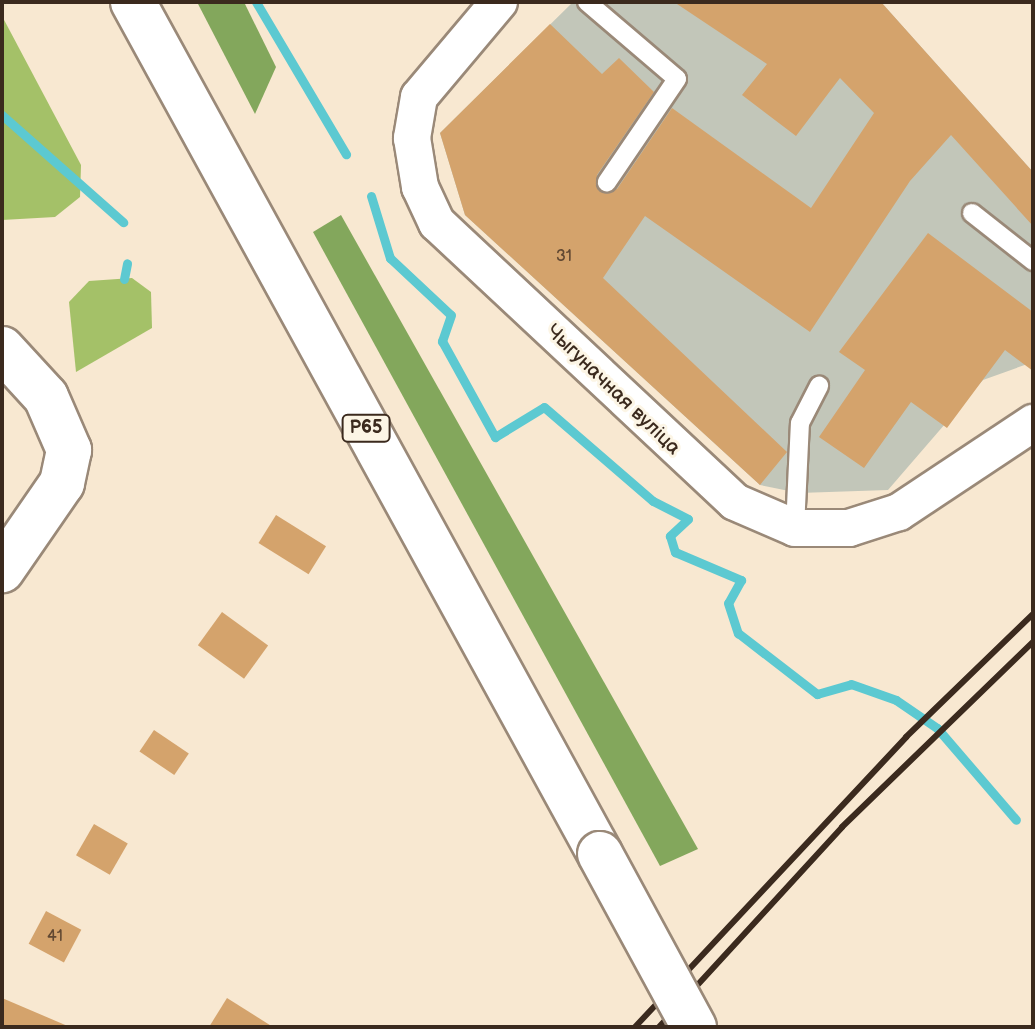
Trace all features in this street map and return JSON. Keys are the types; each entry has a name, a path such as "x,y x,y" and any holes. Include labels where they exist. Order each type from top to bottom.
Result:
{"main road":[{"name":"Р65","path":"133,2 694,1027"},
{"path":"2,349 46,397 69,450 62,483 2,570"}],"street":[{"name":"Чыгуначная вуліца","path":"499,2 419,97 412,117 420,187 437,223 735,502 795,528 849,528 899,512 1033,423"}],"lane":[{"path":"587,2 677,79 607,182"},
{"path":"972,213 1033,261"},
{"path":"795,528 800,423 819,386"}],"shaded area":[{"path":"573,2 881,2 1033,172 1033,362 983,380 888,490 799,493 760,485 465,215 440,133"}],"green space":[{"path":"197,2 244,2 276,67 255,114"},
{"path":"2,16 81,165 80,197 55,217 2,220"},
{"path":"341,215 698,849 660,866 313,232"},
{"path":"132,278 151,292 152,328 76,372 69,302 89,281"}],"building":[{"path":"674,2 881,2 1033,172 1033,226 951,135 910,181 810,332 645,216 603,278 787,452 760,485 465,215 440,133 550,24 602,74 619,58 654,92 597,175 600,191 617,189 672,108 811,208 874,113 840,78 796,136 742,95 767,64"},
{"path":"928,233 1033,312 1033,371 1005,350 947,428 911,402 864,468 819,437 865,370 839,352"},
{"path":"276,515 326,546 309,574 259,543"},
{"path":"222,612 268,646 244,679 198,645"},
{"path":"154,730 189,753 174,775 139,752"},
{"path":"94,824 128,844 110,875 76,855"},
{"path":"46,911 81,930 64,962 29,944"},
{"path":"2,998 70,1027 2,1027"},
{"path":"227,998 273,1027 209,1027"}],"waterway":[{"path":"256,2 346,154"},
{"path":"2,115 123,222"},
{"path":"371,196 390,258 451,315 442,341 495,437 544,407 653,501 688,519 670,536 675,552 741,580 728,603 738,633 817,694 851,684 896,700 937,728 1016,820"},
{"path":"124,279 127,263"}],"railway":[{"path":"635,1027 906,737 1033,614"},
{"path":"659,1027 842,827 1033,642"}]}
